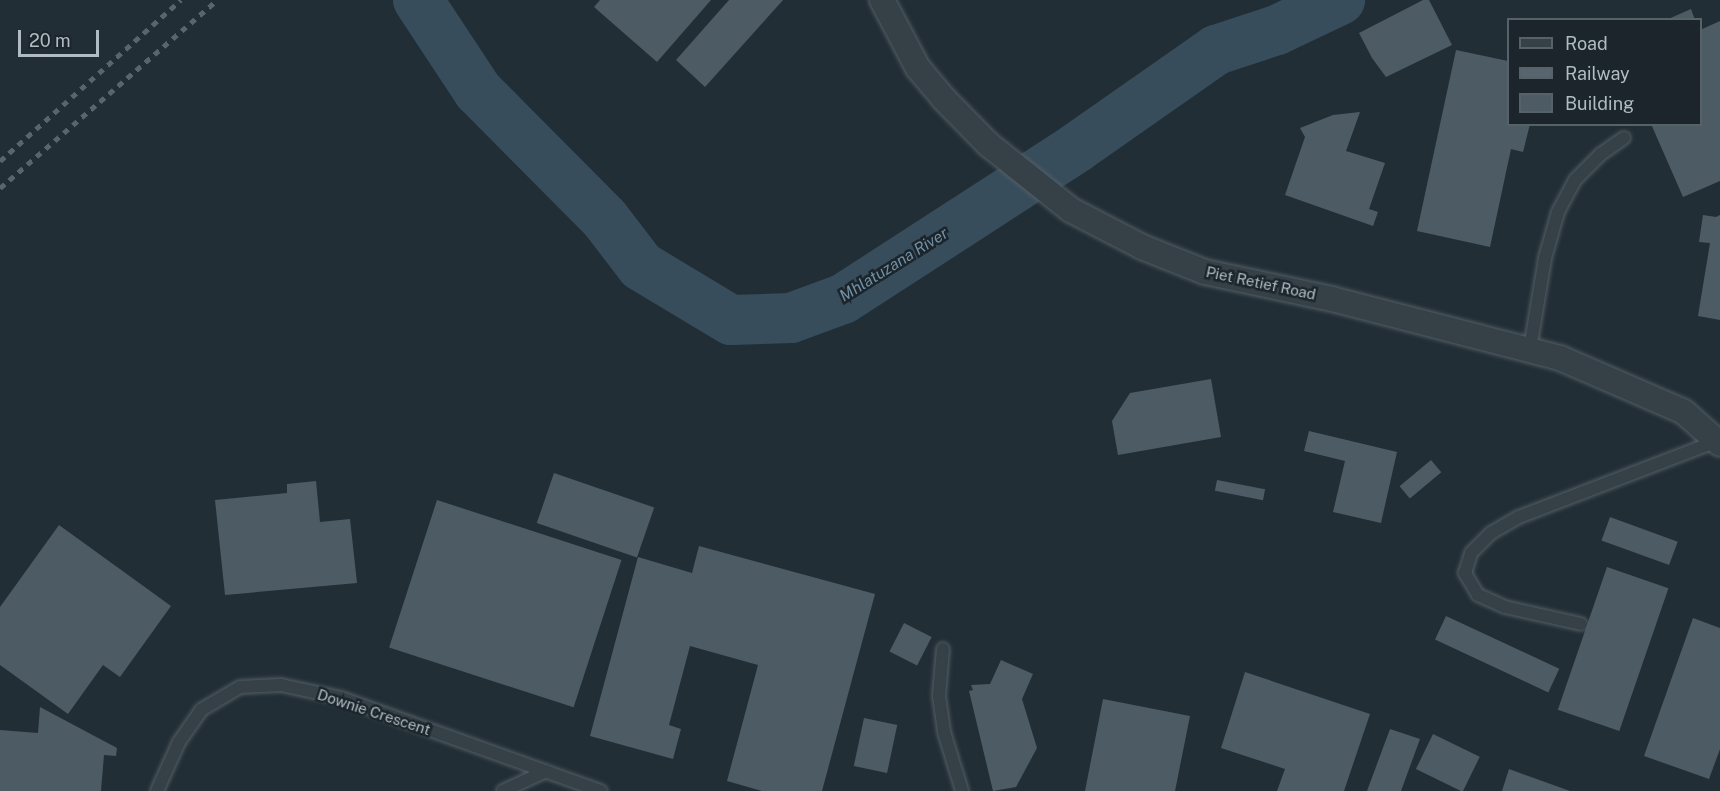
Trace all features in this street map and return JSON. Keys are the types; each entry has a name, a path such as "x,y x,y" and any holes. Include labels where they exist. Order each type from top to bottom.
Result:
{"street":[{"name":"Piet Retief Road","path":"882,0 918,68 944,99 987,144 1071,210 1142,247 1205,272 1332,299 1530,349 1635,389 1684,412 1718,442"}],"lane":[{"path":"1530,349 1545,258 1558,212 1575,180 1601,154 1624,138"},
{"path":"1581,624 1505,607 1478,595 1466,573 1471,554 1491,533 1519,517 1718,442"},
{"path":"943,649 940,705 944,732 962,791"},
{"name":"Downie Crescent","path":"157,791 179,742 201,710 240,687 281,685 341,698 601,791"},
{"path":"503,791 546,771"}],"building":[{"path":"600,0 711,0 657,62 594,7"},
{"path":"729,0 783,0 705,87 676,60"},
{"path":"1423,0 1429,0 1452,45 1386,77 1372,58 1359,33"},
{"path":"1691,9 1694,18 1671,18"},
{"path":"1720,21 1720,181 1683,197 1652,126 1702,126 1702,29"},
{"path":"1456,50 1507,61 1507,126 1530,126 1523,152 1511,149 1490,247 1417,231"},
{"path":"1360,112 1346,151 1385,163 1369,209 1378,212 1373,226 1285,195 1305,137 1300,128 1333,115"},
{"path":"1703,215 1716,217 1720,215 1720,320 1698,316 1710,243 1699,242"},
{"path":"1211,379 1221,437 1118,455 1112,421 1130,393"},
{"path":"1309,431 1397,452 1381,523 1333,512 1345,461 1304,451"},
{"path":"1431,460 1441,472 1410,499 1400,486"},
{"path":"554,473 654,508 637,558 537,523"},
{"path":"1217,480 1265,489 1263,500 1215,491"},
{"path":"316,481 320,522 350,519 357,583 225,595 215,500 287,493 287,484"},
{"path":"437,500 622,560 574,707 389,647"},
{"path":"1610,517 1678,542 1669,565 1601,540"},
{"path":"59,525 171,606 120,677 103,665 68,714 0,665 0,607"},
{"path":"699,546 875,594 822,791 762,791 727,781 758,665 690,646 669,725 681,729 673,759 590,736 638,557 692,573"},
{"path":"1607,567 1668,588 1619,731 1558,710"},
{"path":"1446,616 1559,669 1548,692 1435,640"},
{"path":"1693,618 1720,628 1720,749 1709,779 1644,756"},
{"path":"904,623 932,637 917,666 889,652"},
{"path":"1001,660 1033,674 1022,699 1037,748 1016,787 993,791 969,691 973,690 971,685 990,684"},
{"path":"1245,672 1370,714 1344,791 1277,791 1285,769 1221,748"},
{"path":"1103,699 1190,716 1175,791 1085,791"},
{"path":"40,707 117,748 116,756 104,755 101,791 0,791 0,730 38,733"},
{"path":"864,718 897,725 887,773 854,766"},
{"path":"1390,729 1420,739 1401,791 1367,791"},
{"path":"1433,734 1480,757 1463,791 1416,769"},
{"path":"1509,769 1570,791 1502,791"}],"waterway":[{"name":"Mhlatuzana River","path":"418,0 478,91 605,219 641,266 731,320 791,318 843,299 1076,148 1216,50 1277,30 1340,0"}],"railway":[{"path":"0,161 181,0"},
{"path":"0,188 217,0"}]}
